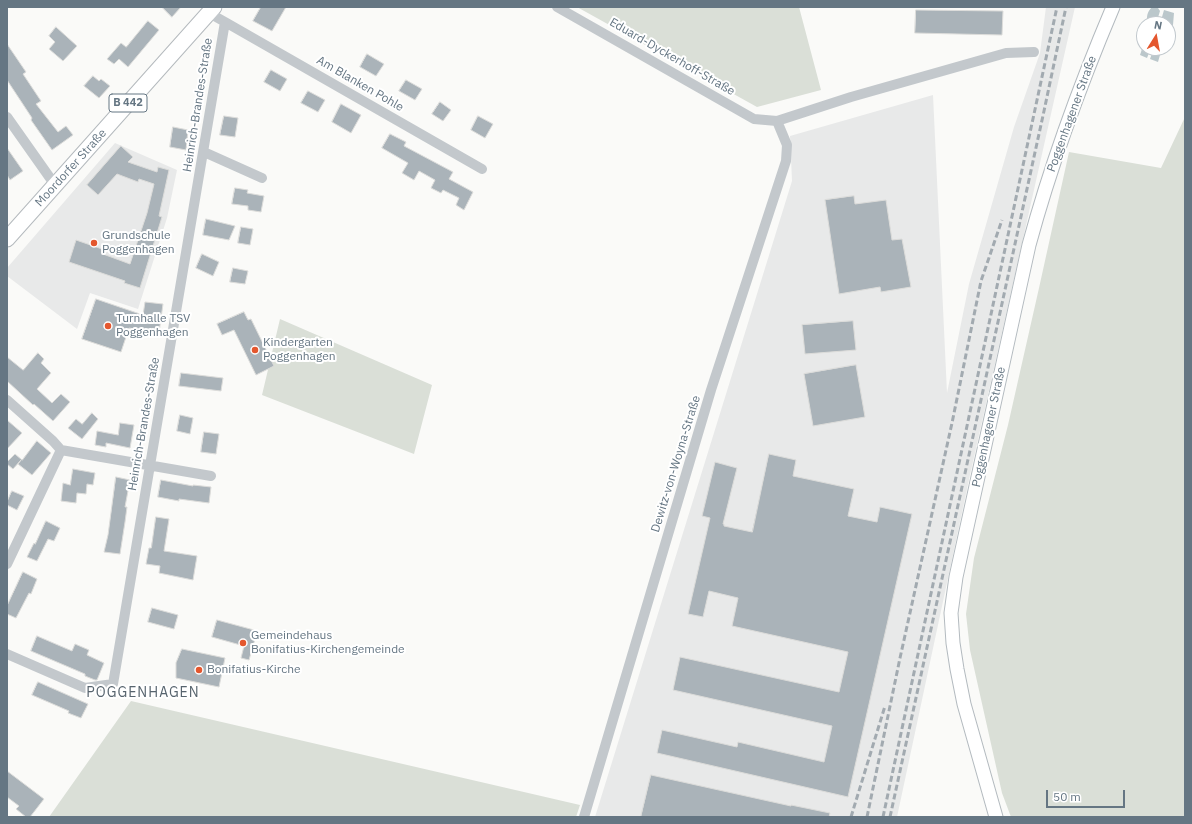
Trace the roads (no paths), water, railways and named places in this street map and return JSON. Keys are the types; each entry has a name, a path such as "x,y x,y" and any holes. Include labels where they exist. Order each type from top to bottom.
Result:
{"main road":[{"name":"Moordorfer Straße","path":"7,239 211,10"}],"street":[{"name":"Eduard-Dyckerhoff-Straße","path":"557,7 754,119 777,121"},
{"name":"Poggenhagener Straße","path":"996,817 964,704 957,669 953,642 952,614 956,577 1029,246 1040,203 1058,147 1113,7"},
{"path":"211,10 226,22"},
{"name":"Heinrich-Brandes-Straße","path":"7,654 85,688 114,684 226,22"},
{"name":"Am Blanken Pohle","path":"226,22 482,169"},
{"path":"777,121 852,97 1006,53 1034,52"},
{"path":"7,117 55,185"},
{"name":"Dewitz-von-Woyna-Straße","path":"584,817 711,390 786,161 787,145 777,121"},
{"path":"204,152 262,178"},
{"path":"7,400 61,450 211,476"},
{"path":"7,564 61,450"}],"railway":[{"path":"883,817 1057,7"},
{"path":"890,817 1066,7"},
{"path":"867,817 981,281 1002,220"},
{"path":"851,817 885,706"}],"place":[{"name":"Grundschule Poggenhagen","path":"94,243"},
{"name":"Turnhalle TSV Poggenhagen","path":"108,326"},
{"name":"Kindergarten Poggenhagen","path":"255,350"},
{"name":"Gemeindehaus Bonifatius-Kirchengemeinde","path":"243,643"},
{"name":"Bonifatius-Kirche","path":"199,670"}],"district":[{"name":"POGGENHAGEN","path":"143,693"}]}
